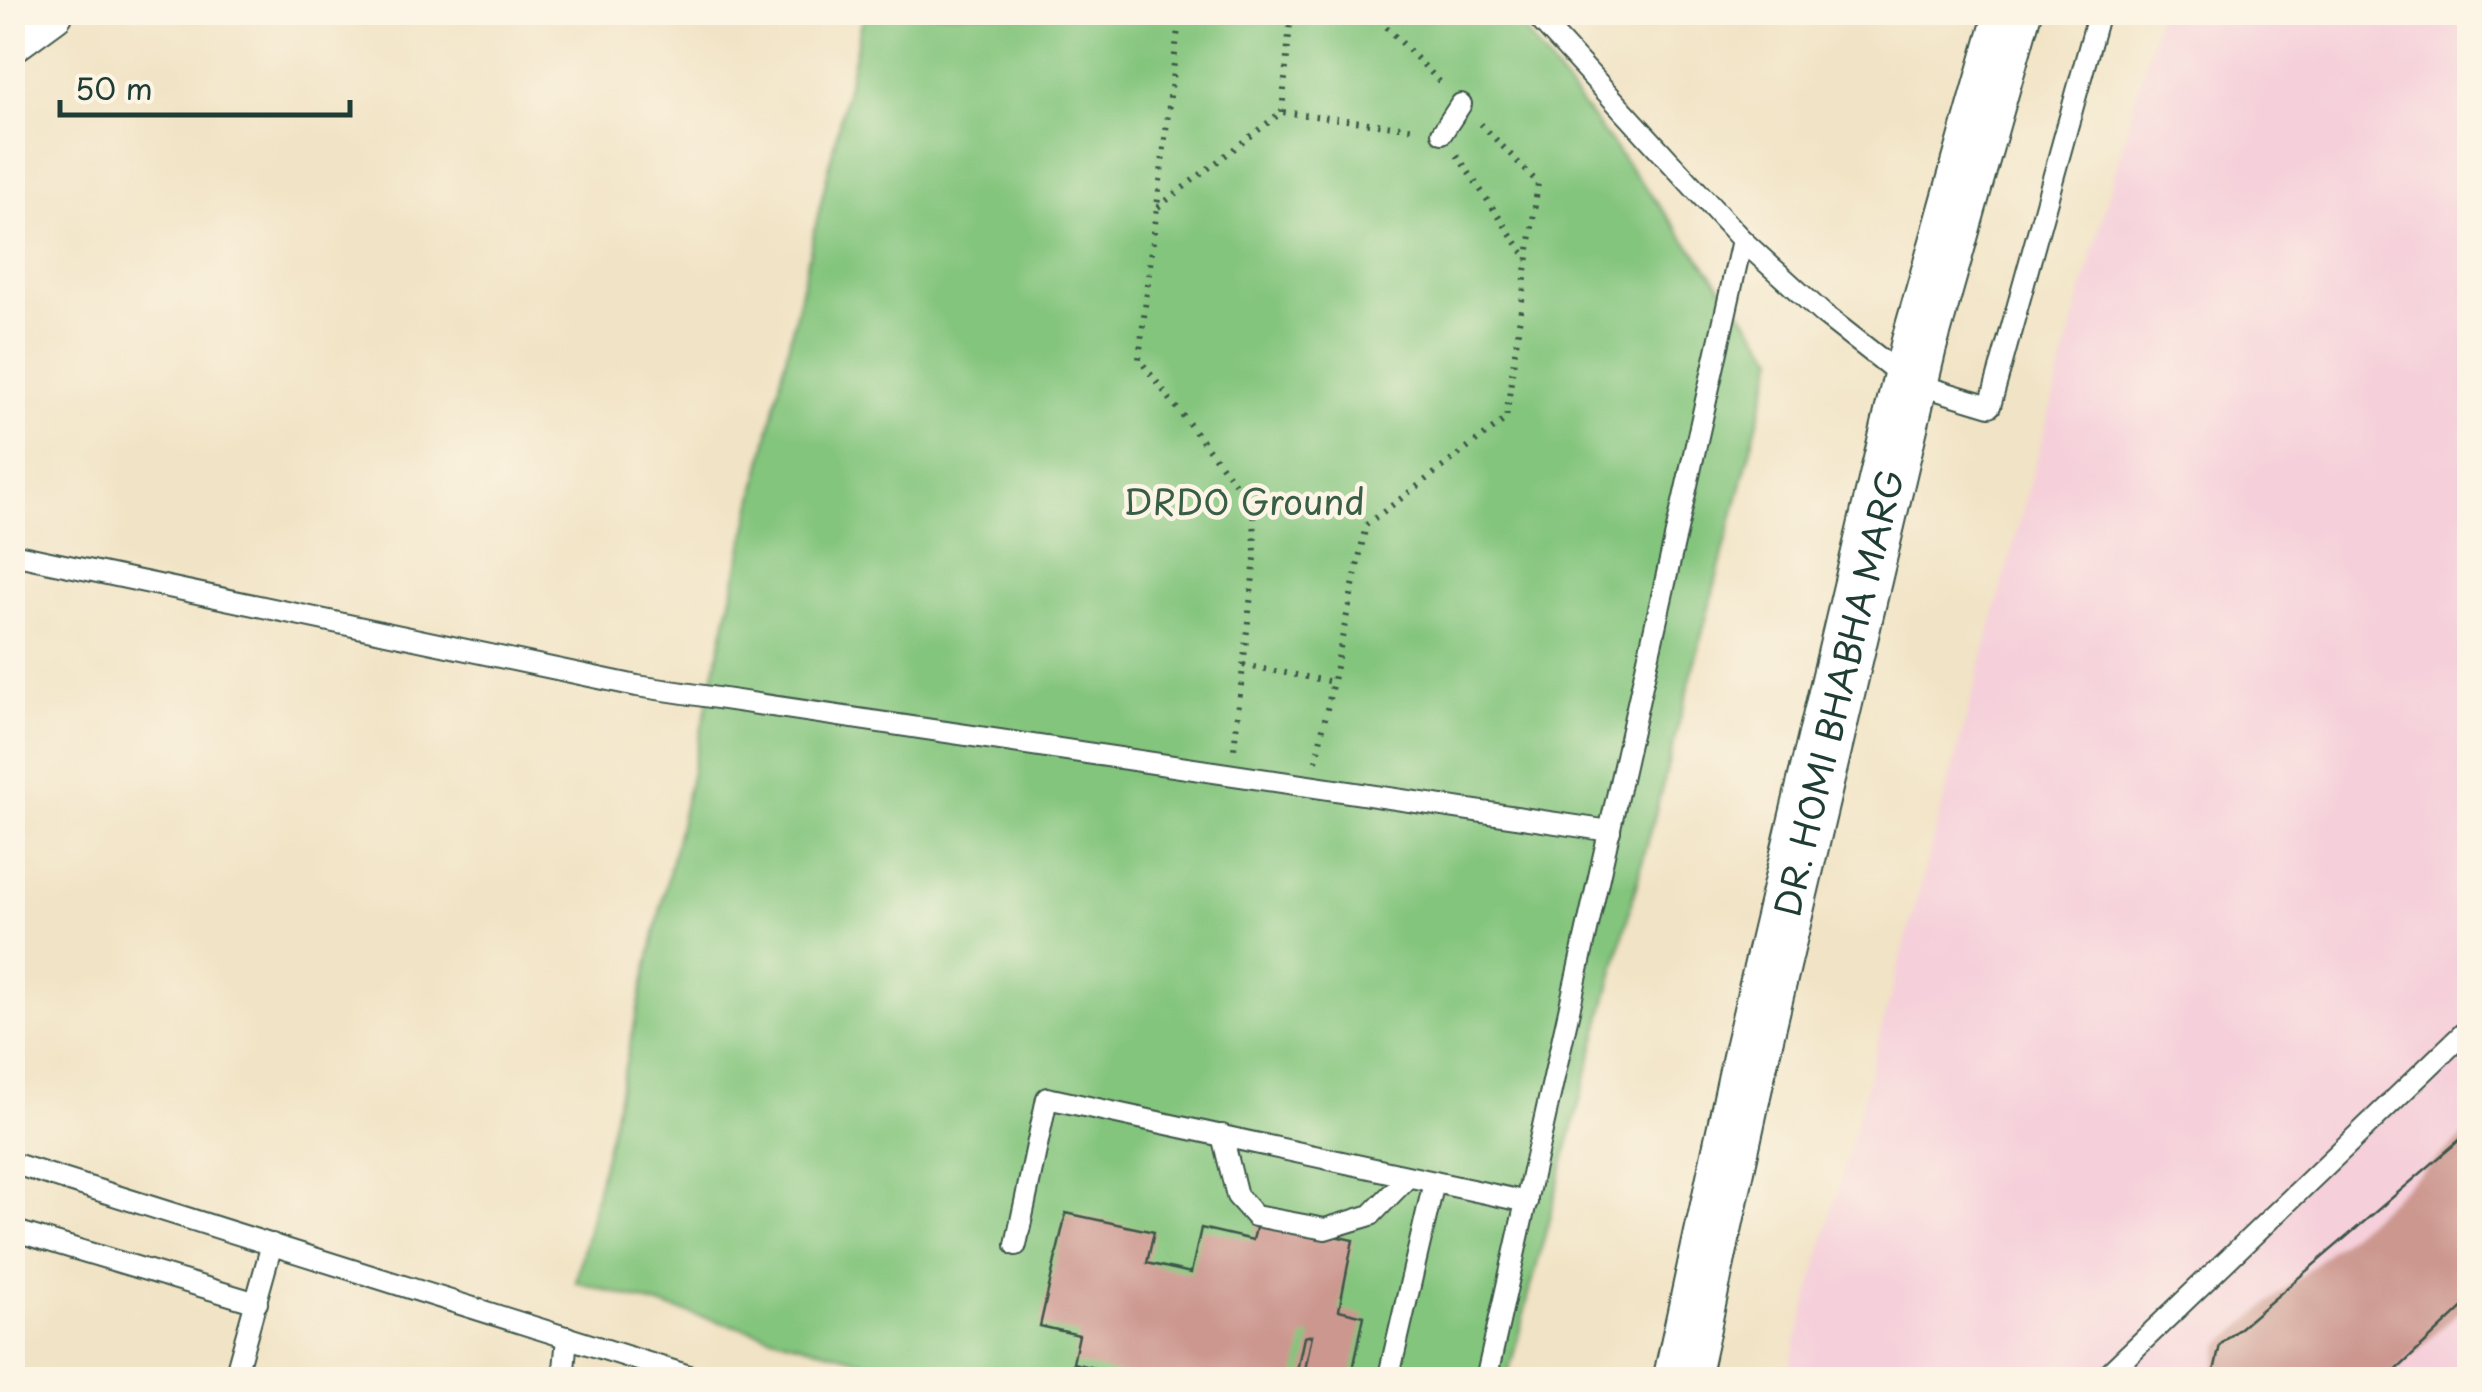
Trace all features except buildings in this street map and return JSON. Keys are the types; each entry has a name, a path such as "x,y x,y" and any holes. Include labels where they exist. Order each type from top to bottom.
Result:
{"main road":[{"name":"DR. HOMI BHABHA MARG","path":"1680,1380 1750,1060 1919,344 2013,12"}],"street":[{"path":"12,42 54,12"}],"lane":[{"path":"1533,12 1742,240 1822,313 1910,382 1990,406 2099,12"},
{"path":"1442,133 1462,104"},
{"path":"1486,1380 1742,240"},
{"path":"12,554 637,686 1610,831"},
{"path":"2102,1380 2470,1027"},
{"path":"1016,1245 1047,1098 1527,1202"},
{"path":"1222,1136 1237,1196 1255,1216 1324,1229 1371,1215 1408,1177"},
{"path":"12,1163 702,1380"},
{"path":"1388,1380 1434,1182"},
{"path":"12,1230 256,1303"},
{"path":"234,1380 272,1244"},
{"path":"562,1380 568,1338"}],"path":[{"path":"1180,12 1140,359 1254,508 1254,558 1232,775"},
{"path":"1282,112 1292,12"},
{"path":"1311,787 1366,525 1506,419 1538,183 1372,12"},
{"path":"1157,208 1282,112 1442,133 1528,260"},
{"path":"1243,665 1333,682"}],"shaded area":[{"path":"2158,13 2469,13 2469,1379 1786,1380"}],"green space":[{"name":"DRDO Ground","path":"864,13 1511,13 1775,356 1507,1379 927,1379 576,1282"}]}
